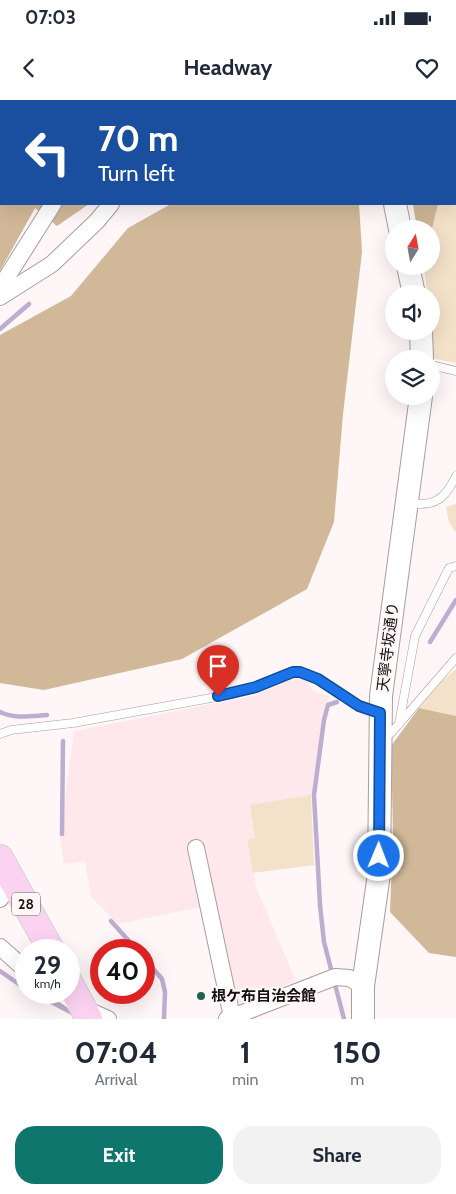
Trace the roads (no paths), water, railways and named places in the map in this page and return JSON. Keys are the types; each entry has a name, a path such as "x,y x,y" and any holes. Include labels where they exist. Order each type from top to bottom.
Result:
{"main road":[{"name":"28","path":"2,871 44,939"}],"street":[{"path":"0,288 52,205"},
{"path":"0,297 52,264 97,221 110,205"},
{"path":"395,205 398,220"},
{"name":"天寧寺坂通り","path":"363,1019 363,986 379,874 380,741 389,718 389,634 420,405"},
{"path":"196,848 229,1018 335,977 349,978 363,986"},
{"path":"0,947 15,960"},
{"path":"74,1004 85,1012 108,1019"}],"lane":[{"path":"440,367 456,371"},
{"path":"407,503 437,502 446,493 456,476"},
{"path":"389,718 415,636 449,568 456,566"},
{"path":"389,718 456,658"},
{"path":"0,734 10,730 73,723 233,694 293,672 300,672 318,679 359,706 389,718"}],"waterway":[{"path":"0,329 29,304"},
{"path":"430,642 456,600"},
{"path":"337,702 328,705 324,720 314,795 324,942 344,1019"},
{"path":"0,712 17,716 47,715"},
{"path":"62,834 63,741"},
{"path":"111,921 127,939"},
{"path":"0,971 15,981"},
{"path":"155,971 162,979 165,992 164,1019"},
{"path":"55,1004 74,1014"}],"place":[{"name":"根ケ布自治会館","path":"201,996"}]}
